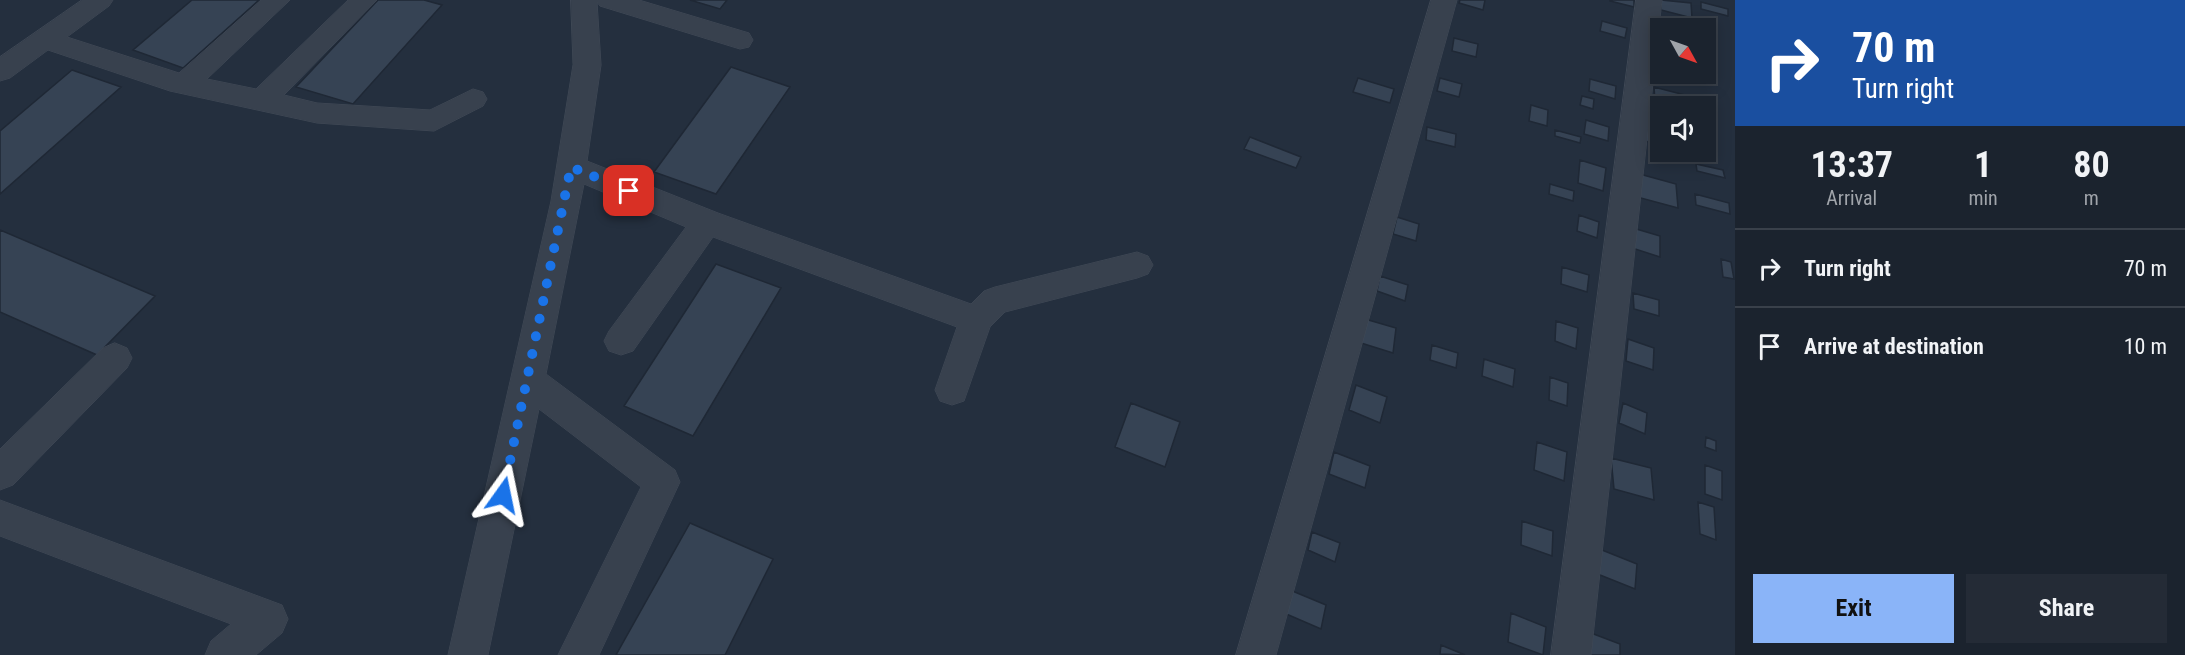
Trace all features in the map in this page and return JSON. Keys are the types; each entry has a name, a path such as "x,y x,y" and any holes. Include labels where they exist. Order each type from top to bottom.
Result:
{"street":[{"path":"0,71 100,0"},
{"path":"184,84 277,0"},
{"path":"261,101 364,0"},
{"path":"468,655 571,167 587,65 584,0"},
{"path":"609,0 740,40"},
{"path":"1256,655 1444,0"},
{"path":"1571,655 1649,0"},
{"path":"44,39 184,84 317,114 434,121 473,99"},
{"path":"571,167 707,222 976,321"},
{"path":"621,341 707,222"},
{"path":"952,390 976,321 995,301 1137,265"},
{"path":"0,473 115,358"},
{"path":"527,380 662,482 578,655"},
{"path":"0,518 268,619 225,655"}],"building":[{"path":"192,0 259,0 183,68 133,50"},
{"path":"378,0 424,0 442,5 353,104 296,87"},
{"path":"690,0 727,0 720,9"},
{"path":"1460,0 1485,0 1483,10 1459,3"},
{"path":"1610,0 1634,0 1634,7 1610,1"},
{"path":"1661,0 1691,3 1692,18 1661,10"},
{"path":"1701,2 1728,9 1728,16 1701,9"},
{"path":"1602,21 1627,28 1625,38 1600,31"},
{"path":"1454,38 1478,44 1476,57 1452,51"},
{"path":"731,67 790,87 716,194 654,172"},
{"path":"72,70 121,87 0,194 0,131"},
{"path":"1358,78 1394,89 1390,103 1353,92"},
{"path":"1440,78 1462,84 1459,97 1437,91"},
{"path":"1590,79 1616,86 1615,99 1589,91"},
{"path":"1654,87 1685,95 1685,96 1655,96"},
{"path":"1582,96 1594,99 1593,109 1580,105"},
{"path":"1531,105 1548,110 1547,126 1529,121"},
{"path":"1586,120 1609,127 1608,141 1584,134"},
{"path":"1645,123 1650,124 1650,142 1645,141"},
{"path":"1427,127 1456,134 1455,147 1426,140"},
{"path":"1555,130 1581,137 1580,143 1555,136"},
{"path":"1250,137 1301,157 1296,168 1244,149"},
{"path":"1580,160 1606,168 1603,191 1578,183"},
{"path":"1696,164 1723,170 1725,178 1697,171"},
{"path":"1636,173 1676,184 1678,208 1637,197"},
{"path":"1550,184 1574,191 1573,201 1549,194"},
{"path":"1695,194 1729,203 1730,214 1696,205"},
{"path":"1579,215 1599,222 1597,238 1577,231"},
{"path":"1397,217 1419,224 1416,241 1393,234"},
{"path":"1633,228 1660,236 1660,257 1632,248"},
{"path":"0,230 155,296 97,355 0,312"},
{"path":"1721,259 1731,262 1734,279 1723,277"},
{"path":"716,264 781,288 693,436 624,406"},
{"path":"1562,267 1589,275 1587,292 1561,284"},
{"path":"1380,276 1408,285 1405,301 1377,291"},
{"path":"1633,293 1659,300 1659,316 1634,309"},
{"path":"1365,319 1396,328 1393,353 1361,343"},
{"path":"1556,321 1578,328 1576,349 1555,341"},
{"path":"1628,339 1654,348 1653,370 1626,361"},
{"path":"1432,345 1458,353 1456,368 1430,360"},
{"path":"1484,359 1515,369 1513,387 1482,376"},
{"path":"1550,377 1568,383 1567,406 1549,400"},
{"path":"1356,385 1387,397 1380,423 1349,410"},
{"path":"1131,403 1180,422 1165,467 1115,447"},
{"path":"1623,403 1647,413 1645,434 1619,423"},
{"path":"1706,437 1716,441 1716,451 1705,447"},
{"path":"1537,442 1567,452 1564,481 1534,470"},
{"path":"1334,452 1370,466 1365,488 1329,474"},
{"path":"1611,458 1651,468 1654,500 1614,489"},
{"path":"1705,465 1722,471 1722,500 1705,494"},
{"path":"1698,502 1714,507 1716,540 1700,534"},
{"path":"1522,521 1553,531 1552,556 1521,545"},
{"path":"690,523 773,559 725,655 616,655"},
{"path":"1312,532 1340,543 1335,562 1308,550"},
{"path":"1597,548 1637,564 1635,589 1595,573"},
{"path":"1290,590 1326,605 1321,629 1284,613"},
{"path":"1511,613 1546,627 1543,655 1508,642"},
{"path":"1591,633 1620,644 1620,655 1590,655"},
{"path":"1441,645 1465,655 1440,654"}],"route":[{"path":"503,495 566,201 571,167 629,191"}]}
